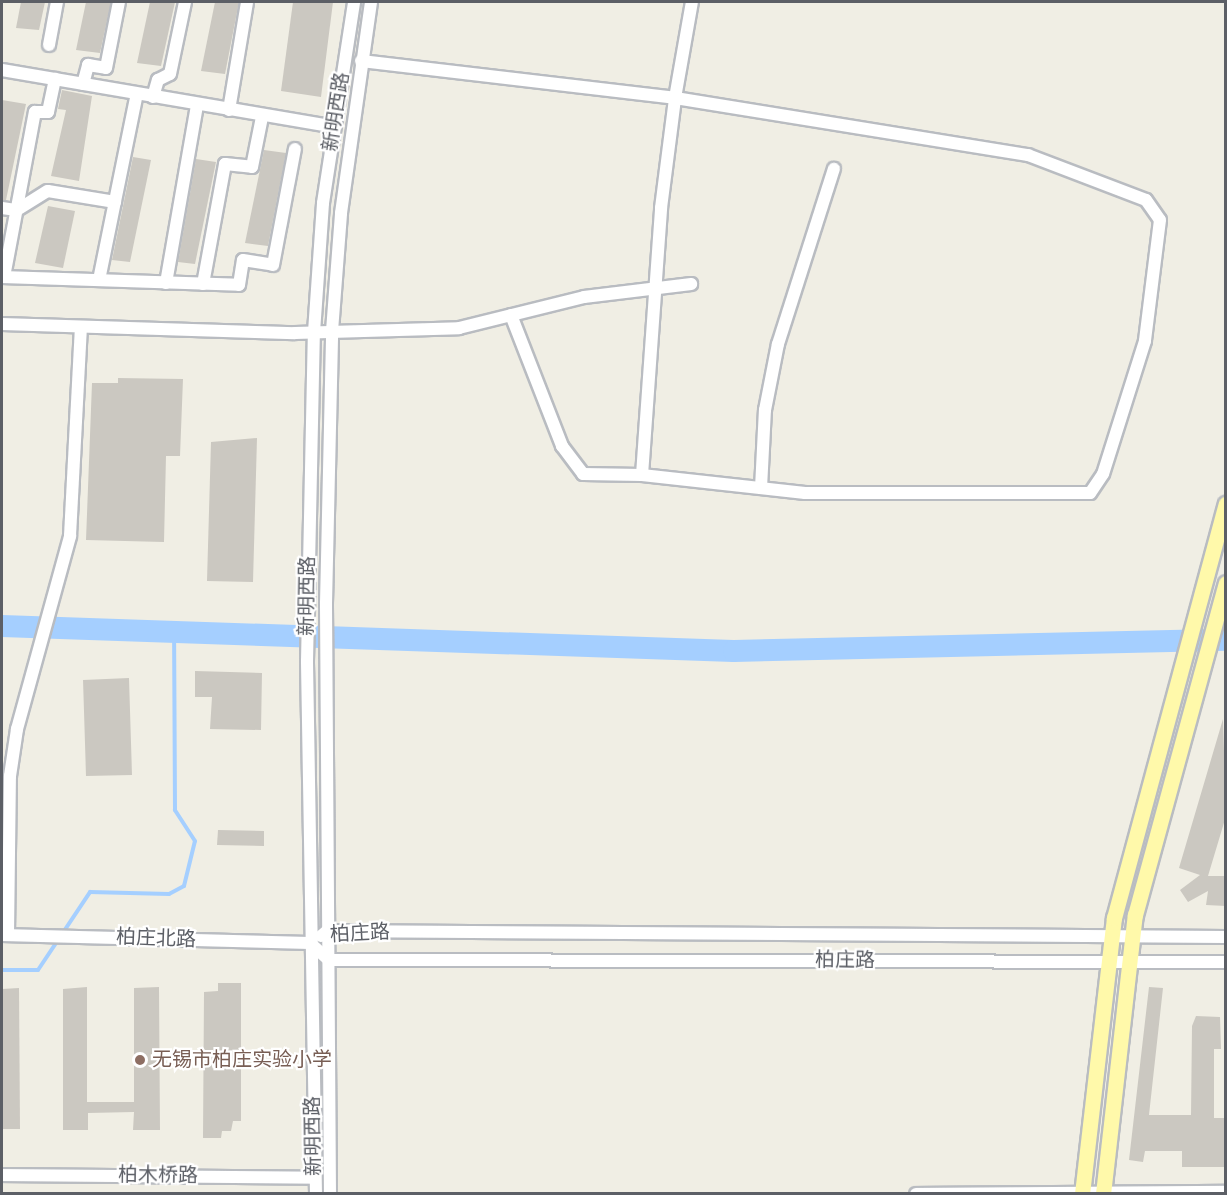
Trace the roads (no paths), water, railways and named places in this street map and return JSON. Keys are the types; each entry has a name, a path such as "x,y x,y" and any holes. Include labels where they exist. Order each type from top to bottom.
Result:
{"main road":[{"path":"1082,1193 1111,937 1177,675 1226,504"},
{"path":"1103,1193 1132,934 1226,583"}],"street":[{"path":"49,45 57,2"},
{"path":"83,84 88,65 106,68 119,2"},
{"path":"153,97 158,80 170,74 185,2"},
{"path":"229,111 247,2"},
{"name":"新明西路","path":"316,1194 307,661 314,332 334,127 354,2"},
{"name":"新明西路","path":"330,1194 326,603 332,331 361,61 371,2"},
{"path":"642,475 656,289 675,98 692,2"},
{"path":"361,61 675,98 1028,155 1146,200 1160,220 1145,341 1103,474 1090,493 805,493 642,475 583,474 562,446 511,315"},
{"path":"2,70 262,117 334,127"},
{"path":"55,79 48,112 35,112 3,277 239,285 243,260 273,265 295,149"},
{"path":"99,280 137,94"},
{"path":"166,283 197,105"},
{"path":"203,284 225,164 252,166 262,117"},
{"path":"760,488 765,410 778,344 834,169"},
{"path":"2,208 17,210 48,191 115,202"},
{"path":"2,324 314,332 459,328 584,297 691,284"},
{"path":"5,935 6,775 36,658 60,586 70,536 81,327"},
{"name":"柏庄路","path":"1226,937 1132,934 1111,937 327,931 310,943 329,960 1108,964 1128,961 1226,962"},
{"name":"柏庄北路","path":"5,935 310,943"},
{"name":"柏木桥路","path":"2,1175 315,1178"},
{"path":"916,1194 1226,1192"}],"waterway":[{"path":"2,626 734,651 1226,640"},
{"path":"2,970 38,970 90,892 169,894 184,886 195,841 175,810 174,630"}],"place":[{"name":"无锡市柏庄实验小学","path":"140,1060"}]}
